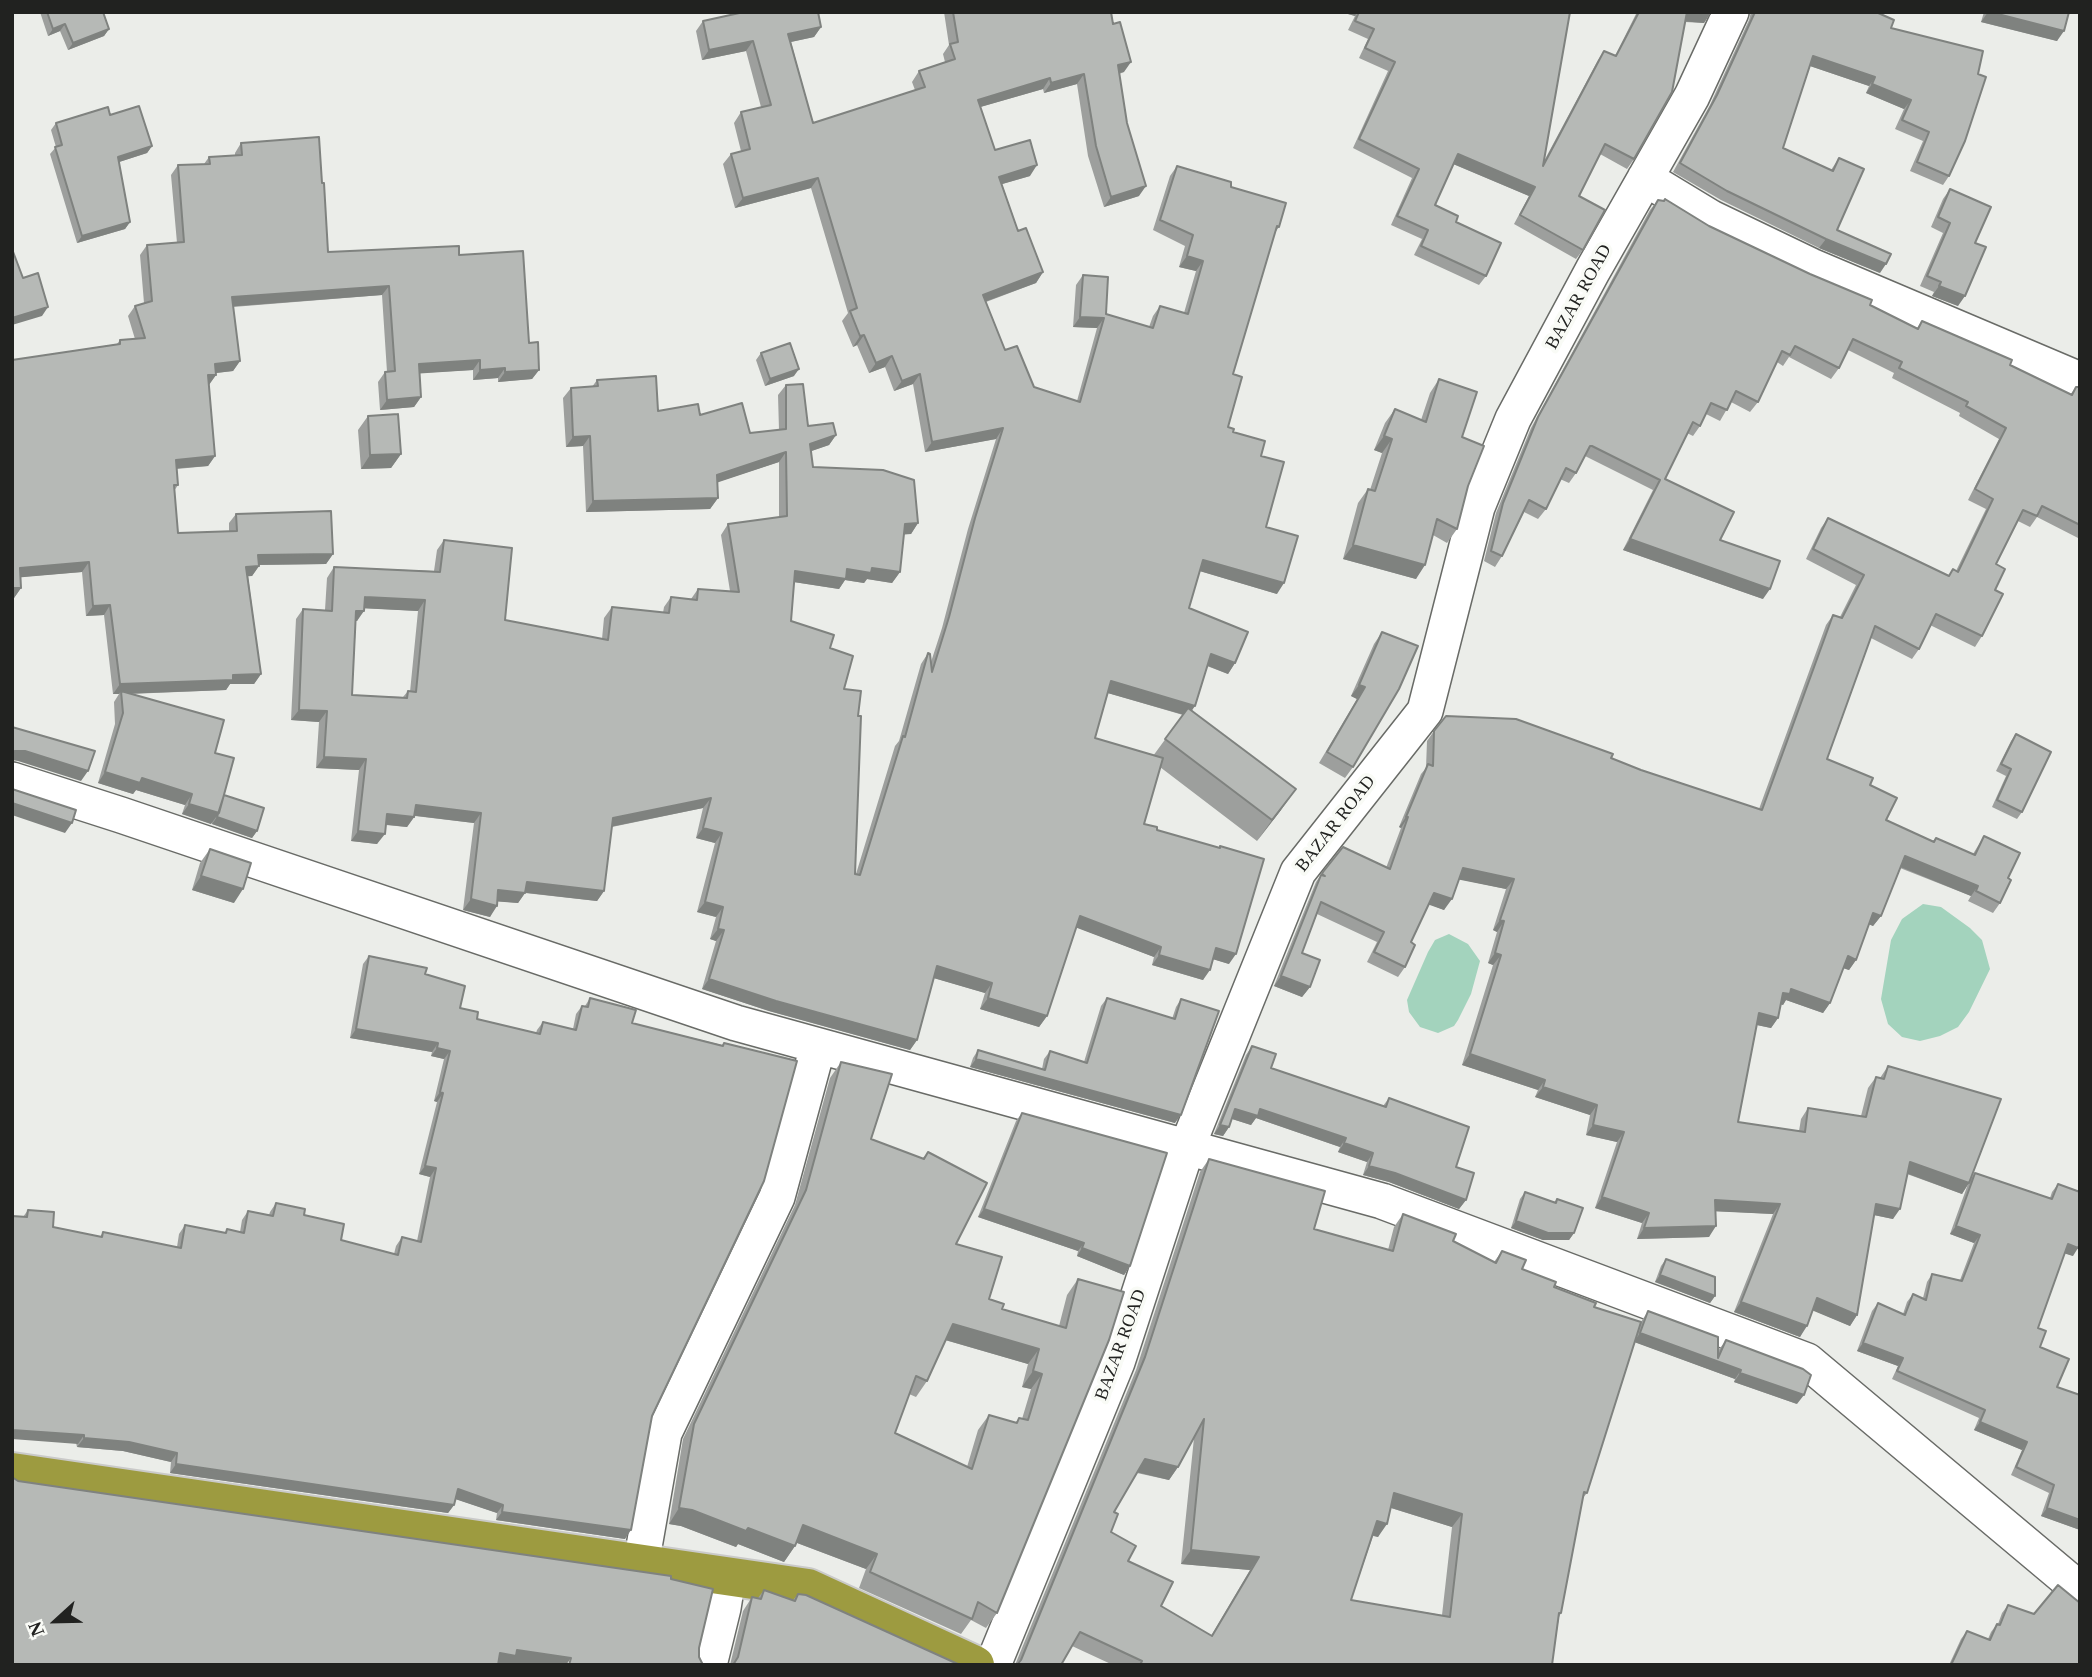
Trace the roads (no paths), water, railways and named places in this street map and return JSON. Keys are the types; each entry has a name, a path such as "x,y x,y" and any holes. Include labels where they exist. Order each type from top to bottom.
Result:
{"highway":[{"path":"12,1472 808,1588 975,1665"}],"street":[{"name":"BAZAR ROAD","path":"993,1665 1117,1362 1187,1147 1298,872 1426,710 1477,507 1508,432 1593,270 1692,96 1731,12"},
{"path":"1645,178 1711,218 1811,266 2080,380"},
{"path":"12,780 736,1023 1382,1200 1807,1361 2080,1590"},
{"path":"641,1564 664,1433 777,1197 818,1046"},
{"path":"709,1665 728,1577"}]}
